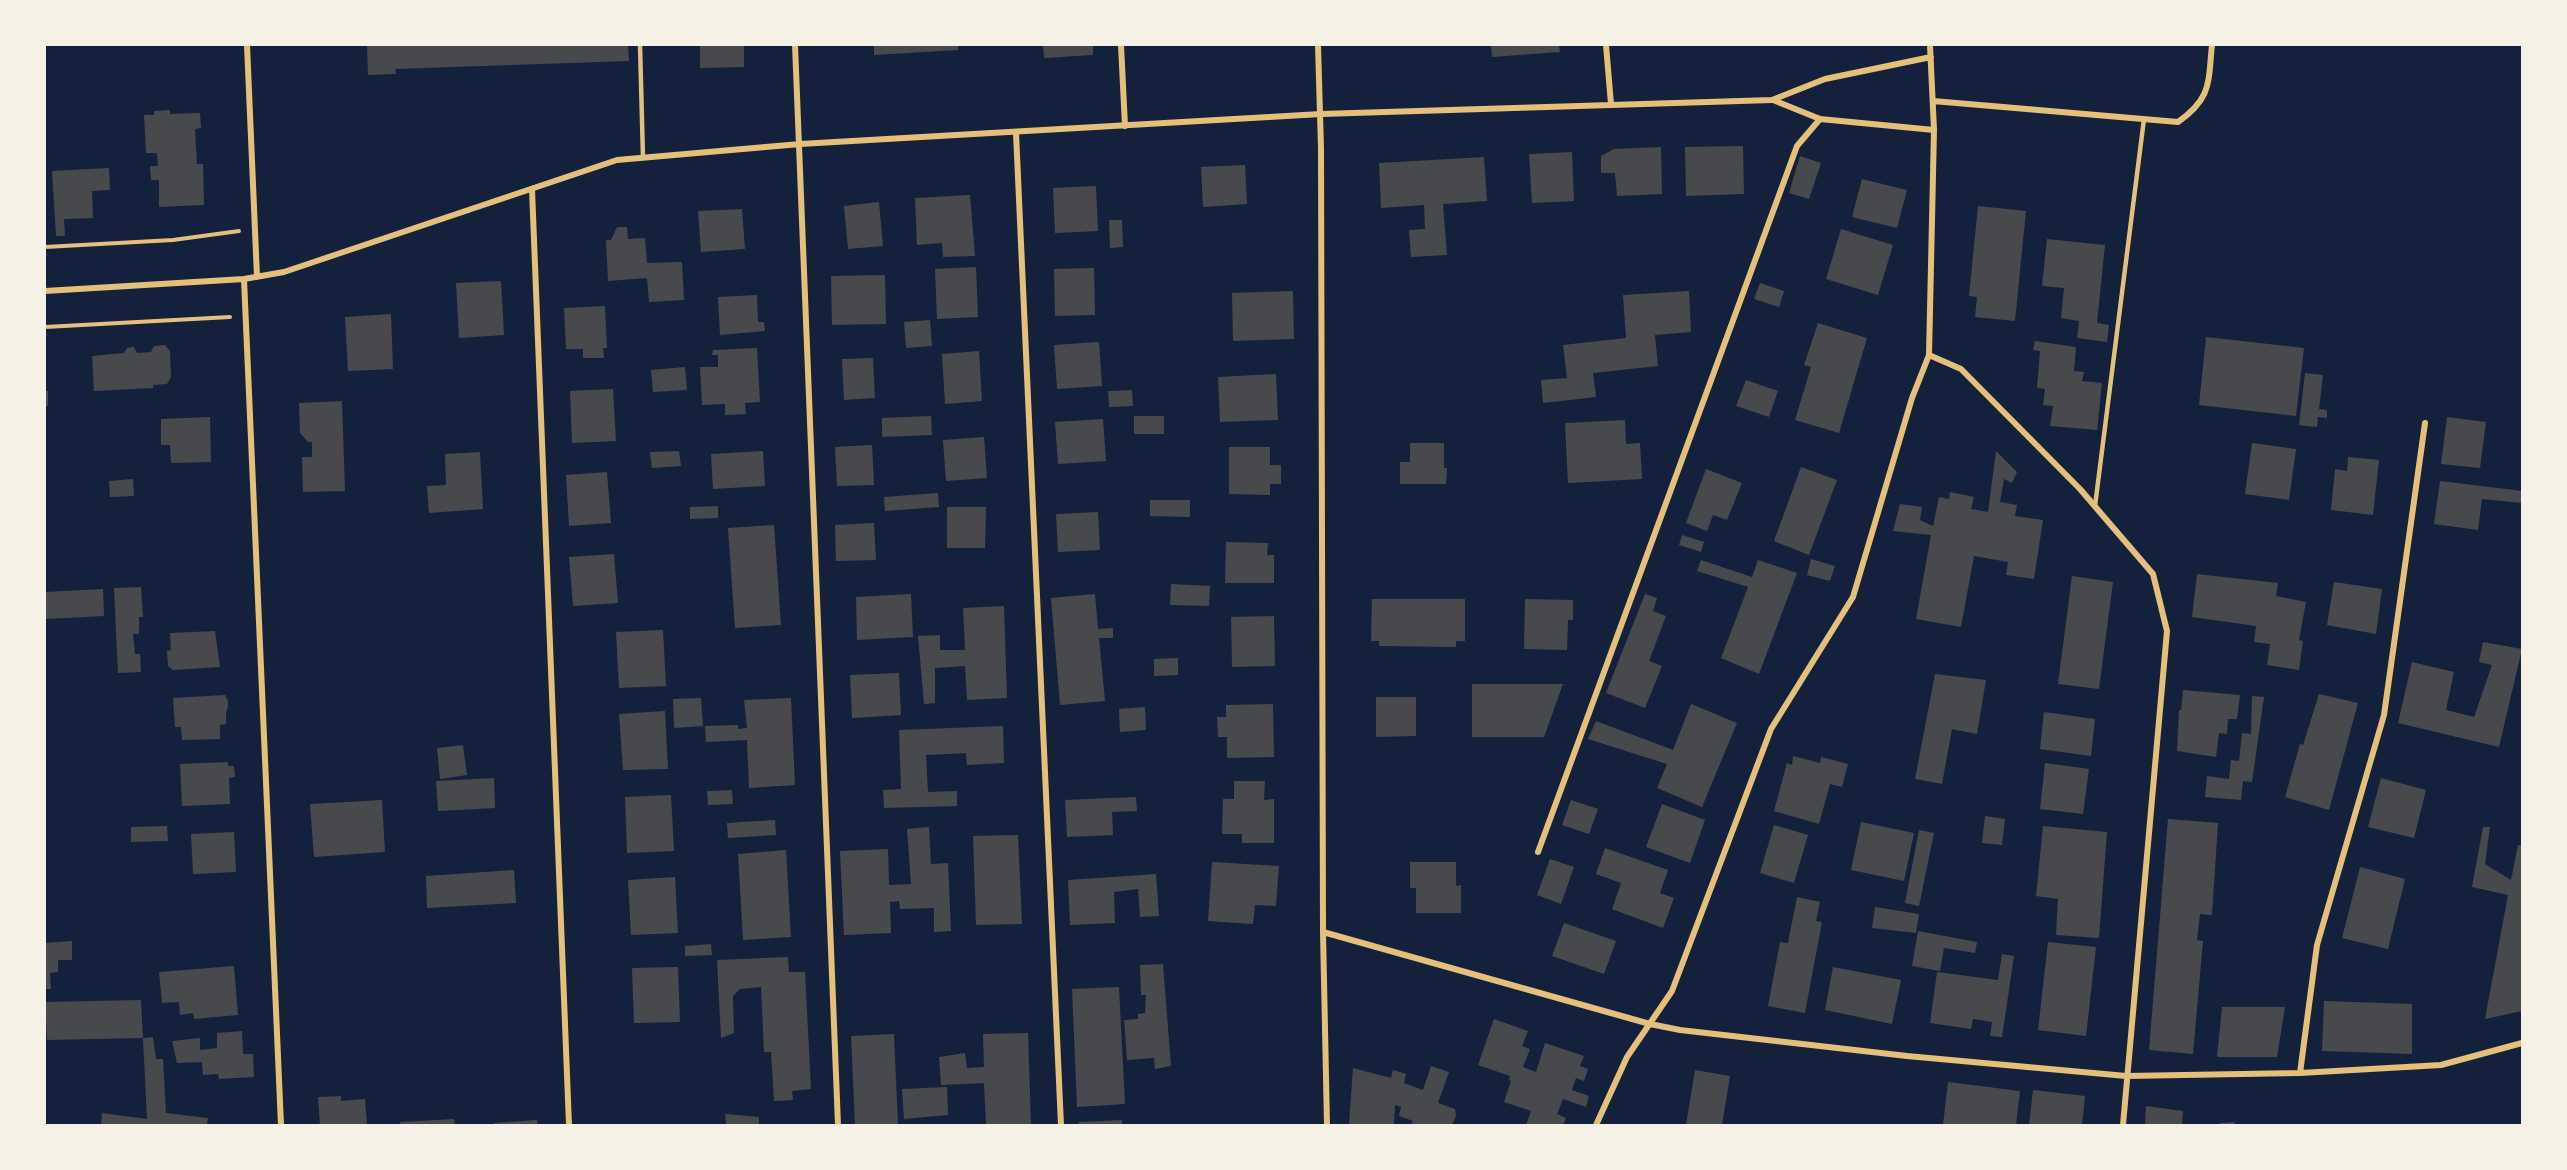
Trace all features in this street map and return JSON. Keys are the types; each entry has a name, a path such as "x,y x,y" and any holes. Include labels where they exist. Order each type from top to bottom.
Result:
{"street":[{"path":"247,45 257,277"},
{"path":"795,45 838,1125"},
{"path":"1121,45 1125,126"},
{"path":"1318,45 1321,114 1323,932 1327,1125"},
{"path":"1606,45 1611,104"},
{"path":"1596,1125 1627,1057 1672,991 1771,729 1853,597 1912,398 1929,354 1934,130 1930,45"},
{"path":"1933,101 2178,122 2196,109 2207,90 2212,45"},
{"path":"45,291 244,279 284,272 617,160 800,144 1321,114 1772,100 1825,79 1931,57"},
{"path":"1772,100 1820,119 1934,130"},
{"path":"1538,852 1797,147 1820,119"},
{"path":"1016,133 1061,1125"},
{"path":"532,189 569,1125"},
{"path":"244,279 280,1125"},
{"path":"1929,354 1961,369 2080,489 2153,574 2167,631 2123,1125"},
{"path":"2300,1073 2317,945 2384,715 2425,423"},
{"path":"1323,932 1650,1024 1680,1030 1907,1056 2126,1076 2300,1073 2440,1065 2522,1042"}],"lane":[{"path":"640,45 643,158"},
{"path":"2095,506 2144,119"}],"path":[{"path":"45,247 173,240 254,229"},
{"path":"45,327 246,316"}],"building":[{"path":"367,45 628,45 629,61 395,69 396,74 368,75"},
{"path":"700,45 744,45 744,67 700,68"},
{"path":"874,45 958,45 958,50 874,55"},
{"path":"1043,45 1093,45 1093,55 1044,58"},
{"path":"1491,45 1559,45 1560,52 1492,57"},
{"path":"170,110 170,114 200,113 201,128 195,129 197,164 203,164 204,205 159,207 159,180 151,180 150,166 158,166 157,153 146,153 144,115 154,115 154,111"},
{"path":"1743,146 1744,194 1686,196 1685,147"},
{"path":"1661,147 1662,194 1617,196 1615,173 1601,173 1601,156 1614,149"},
{"path":"1572,152 1574,201 1532,203 1529,154"},
{"path":"1800,156 1821,163 1809,199 1789,193"},
{"path":"1484,157 1487,201 1443,204 1447,255 1411,257 1409,230 1425,229 1424,205 1381,208 1379,163"},
{"path":"1245,165 1247,204 1203,207 1201,167"},
{"path":"109,168 110,190 92,191 93,218 64,219 65,236 56,236 52,171"},
{"path":"1862,179 1907,190 1897,228 1852,217"},
{"path":"1096,186 1098,231 1055,233 1053,188"},
{"path":"970,195 975,256 943,257 942,243 917,245 915,198"},
{"path":"879,202 883,246 848,249 844,206"},
{"path":"1978,206 2026,211 2015,321 1975,317 1977,297 1969,296"},
{"path":"742,209 745,249 701,252 698,211"},
{"path":"1109,220 1122,220 1123,247 1110,248"},
{"path":"617,227 627,227 628,239 645,238 647,263 682,262 684,300 649,302 647,278 608,281 606,240 611,240"},
{"path":"1841,229 1893,245 1878,295 1826,279"},
{"path":"2047,239 2105,245 2097,323 2109,325 2107,342 2077,338 2079,321 2061,318 2064,288 2042,286"},
{"path":"976,267 978,317 937,319 935,269"},
{"path":"1094,268 1095,315 1055,316 1054,269"},
{"path":"885,275 886,324 832,325 831,276"},
{"path":"501,281 504,335 459,338 456,283"},
{"path":"1760,283 1784,291 1779,307 1754,299"},
{"path":"1293,291 1294,339 1233,341 1232,293"},
{"path":"1689,291 1691,332 1655,335 1658,366 1593,373 1596,397 1543,403 1541,380 1567,378 1563,345 1626,338 1623,295"},
{"path":"757,295 758,322 764,322 765,331 720,335 718,297"},
{"path":"605,306 607,348 603,348 604,358 583,358 583,349 566,349 564,308"},
{"path":"391,314 393,369 348,371 345,317"},
{"path":"930,320 932,346 906,348 904,322"},
{"path":"1818,323 1867,338 1839,433 1795,420 1811,367 1804,365"},
{"path":"2206,337 2304,348 2296,416 2199,405"},
{"path":"2035,341 2076,347 2074,371 2084,372 2082,381 2102,383 2097,430 2050,426 2053,406 2043,405 2045,389 2037,388 2040,351 2033,350"},
{"path":"1099,342 1102,386 1057,389 1054,345"},
{"path":"165,345 170,351 171,377 167,384 153,385 153,388 94,391 92,356 124,353 127,348 134,347 137,353 151,352 154,346"},
{"path":"757,348 760,402 745,403 746,414 725,415 725,404 702,405 700,367 718,367 718,355 712,355 713,350"},
{"path":"979,351 982,401 945,404 942,354"},
{"path":"873,358 875,398 844,400 842,359"},
{"path":"685,367 687,390 653,392 651,370"},
{"path":"2305,373 2323,375 2319,409 2327,410 2327,418 2318,417 2317,427 2299,425"},
{"path":"1276,374 1278,420 1220,422 1218,377"},
{"path":"1746,380 1778,391 1769,417 1736,406"},
{"path":"613,389 616,441 572,443 570,391"},
{"path":"1132,390 1133,406 1109,407 1108,391"},
{"path":"45,391 48,391 48,406 45,406"},
{"path":"342,401 345,491 303,492 302,457 312,457 312,442 308,442 300,433 299,403"},
{"path":"931,416 932,435 882,437 882,418"},
{"path":"1134,416 1164,416 1164,434 1134,434"},
{"path":"210,417 211,462 171,463 170,445 161,445 161,419"},
{"path":"2447,417 2486,422 2480,468 2441,464"},
{"path":"1103,419 1106,461 1058,464 1055,422"},
{"path":"1625,420 1626,444 1640,443 1642,479 1568,483 1565,423"},
{"path":"984,437 987,478 946,481 943,440"},
{"path":"1410,443 1444,443 1446,484 1400,484 1400,462 1410,462"},
{"path":"2252,443 2296,449 2289,500 2245,494"},
{"path":"872,445 874,485 837,486 835,447"},
{"path":"1229,447 1270,447 1270,465 1281,465 1281,484 1270,484 1270,495 1229,494"},
{"path":"679,451 681,466 652,468 650,452"},
{"path":"763,451 765,486 713,489 711,454"},
{"path":"1996,451 2017,472 2012,483 2004,479 2000,502 2017,505 2015,516 2043,520 2034,579 2006,575 2008,562 1974,556 1961,627 1916,619 1931,535 1893,531 1900,504 1922,507 1920,520 1933,526 1939,497 1949,499 1950,492 1974,497 1971,509 1988,512"},
{"path":"480,452 483,509 429,513 427,486 446,485 445,454"},
{"path":"2348,457 2379,460 2373,515 2331,510 2335,469 2347,471"},
{"path":"1801,467 1837,480 1809,555 1774,541"},
{"path":"1706,469 1742,483 1727,520 1713,515 1707,531 1686,523"},
{"path":"607,472 611,523 569,526 566,475"},
{"path":"133,479 134,496 110,497 109,481"},
{"path":"2440,481 2522,491 2522,503 2482,499 2478,530 2434,524"},
{"path":"938,493 939,507 885,511 884,497"},
{"path":"1150,500 1190,500 1190,517 1150,516"},
{"path":"718,506 718,518 690,519 690,507"},
{"path":"947,507 986,507 985,548 947,548"},
{"path":"1098,512 1100,550 1058,552 1056,514"},
{"path":"874,523 876,560 836,561 835,525"},
{"path":"774,525 781,625 735,628 728,528"},
{"path":"1682,535 1704,542 1701,552 1679,545"},
{"path":"1226,542 1268,543 1267,555 1274,555 1274,583 1225,583"},
{"path":"614,554 618,603 573,606 569,557"},
{"path":"1811,559 1835,566 1830,581 1807,575"},
{"path":"1701,560 1752,577 1758,560 1797,573 1759,674 1721,658 1748,587 1697,571"},
{"path":"2197,574 2278,583 2276,596 2306,602 2299,640 2303,641 2299,670 2267,665 2270,644 2254,642 2256,626 2192,617"},
{"path":"2072,576 2113,582 2099,689 2058,684"},
{"path":"2334,582 2382,589 2376,634 2327,625"},
{"path":"1171,584 1210,586 1209,606 1170,605"},
{"path":"141,587 143,617 139,617 139,634 133,634 135,654 140,654 141,672 118,673 114,588"},
{"path":"103,589 104,616 45,619 45,592"},
{"path":"911,594 913,637 857,640 856,597"},
{"path":"1095,594 1098,629 1113,628 1113,638 1099,638 1105,701 1060,705 1051,598"},
{"path":"1645,594 1657,598 1653,611 1666,616 1649,661 1662,666 1645,708 1606,693"},
{"path":"1372,599 1465,599 1465,641 1456,641 1456,647 1379,646 1379,641 1371,641"},
{"path":"1525,599 1573,600 1573,620 1568,620 1567,650 1524,649"},
{"path":"1004,606 1007,698 967,700 965,666 935,668 935,703 924,704 918,636 940,635 940,650 965,650 963,608"},
{"path":"1274,616 1275,666 1232,667 1231,617"},
{"path":"663,630 666,686 619,688 616,632"},
{"path":"215,631 220,667 173,670 168,666 167,651 171,650 170,633"},
{"path":"2483,642 2522,649 2499,747 2398,723 2412,662 2454,672 2446,710 2474,717 2492,665 2479,662"},
{"path":"1178,658 1178,675 1154,676 1154,659"},
{"path":"899,673 901,715 852,718 850,675"},
{"path":"1935,674 1986,680 1977,734 1952,729 1942,784 1915,779"},
{"path":"1472,684 1563,684 1544,737 1472,737"},
{"path":"2183,690 2240,695 2237,719 2228,719 2227,734 2219,733 2216,757 2177,751 2179,710 2181,710"},
{"path":"2319,694 2358,703 2329,810 2285,797 2300,744 2303,745"},
{"path":"225,695 228,707 226,724 220,725 220,739 182,740 181,727 175,727 173,698"},
{"path":"2252,696 2264,697 2252,782 2243,781 2241,800 2205,797 2207,776 2229,779 2231,760 2239,761 2242,733 2251,734"},
{"path":"1376,697 1416,697 1416,736 1376,737"},
{"path":"701,698 703,726 674,728 673,699"},
{"path":"791,698 795,785 749,788 747,740 706,742 705,726 738,725 738,729 747,728 744,700"},
{"path":"1273,704 1274,757 1227,758 1227,737 1218,737 1217,717 1226,717 1226,705"},
{"path":"1691,704 1737,723 1702,807 1657,788 1667,764 1588,739 1596,721 1673,750"},
{"path":"1145,707 1146,730 1120,732 1119,709"},
{"path":"665,711 668,769 623,770 619,714"},
{"path":"2044,712 2095,719 2091,756 2040,749"},
{"path":"1003,726 1004,763 967,765 966,753 926,755 928,792 957,791 957,806 884,808 883,790 901,789 899,730"},
{"path":"463,745 467,775 440,779 437,748"},
{"path":"1793,756 1820,763 1821,757 1848,764 1842,787 1830,784 1819,824 1774,811 1787,763 1792,765"},
{"path":"228,762 228,766 234,766 235,777 229,778 230,804 182,806 180,764"},
{"path":"2045,763 2089,769 2083,814 2040,809"},
{"path":"494,778 495,808 438,811 436,781"},
{"path":"2381,778 2426,790 2414,838 2368,827"},
{"path":"1234,781 1265,781 1264,800 1274,799 1274,843 1242,843 1242,834 1222,834 1223,799 1234,799"},
{"path":"732,790 733,804 708,805 707,791"},
{"path":"671,795 674,851 627,853 625,797"},
{"path":"1136,797 1137,811 1112,812 1113,835 1067,837 1065,800"},
{"path":"382,800 385,852 314,857 310,804"},
{"path":"1571,800 1598,809 1589,834 1562,825"},
{"path":"1662,804 1705,820 1690,863 1646,847"},
{"path":"1985,816 2005,819 2002,845 1982,843"},
{"path":"2168,819 2218,823 2212,915 2200,914 2197,940 2203,941 2193,1054 2149,1050"},
{"path":"775,820 776,835 728,838 727,823"},
{"path":"1861,822 1914,833 1904,881 1851,870"},
{"path":"1774,825 1808,835 1794,883 1760,873"},
{"path":"167,826 168,841 131,842 131,827"},
{"path":"2043,826 2107,832 2099,938 2056,935 2058,899 2036,896"},
{"path":"929,827 931,864 948,863 951,931 934,932 934,908 900,909 899,901 890,902 891,933 844,935 840,851 888,849 889,885 911,884 907,829"},
{"path":"2483,827 2490,827 2485,864 2511,880 2518,845 2522,845 2522,1011 2485,1019 2508,895 2472,887"},
{"path":"1919,830 1934,833 1919,906 1905,903"},
{"path":"234,832 236,872 193,874 191,834"},
{"path":"1018,835 1022,924 976,925 973,836"},
{"path":"1605,848 1668,870 1660,893 1674,898 1663,928 1612,909 1621,883 1596,874"},
{"path":"786,850 791,937 743,940 738,854"},
{"path":"1550,859 1574,867 1561,904 1537,895"},
{"path":"1212,862 1279,866 1276,906 1255,905 1253,924 1208,921"},
{"path":"1410,862 1456,862 1456,886 1461,885 1461,913 1416,913 1416,888 1410,888"},
{"path":"2360,867 2405,879 2388,949 2342,938"},
{"path":"514,870 516,903 427,908 426,876"},
{"path":"1156,874 1159,916 1140,917 1138,889 1114,892 1115,923 1070,925 1068,880"},
{"path":"675,877 678,933 631,935 628,880"},
{"path":"1797,897 1820,902 1816,921 1822,922 1805,1013 1768,1006 1780,942 1788,943"},
{"path":"1875,907 1919,914 1916,933 1872,928"},
{"path":"1564,923 1616,941 1604,974 1552,956"},
{"path":"1918,931 1977,942 1975,953 1944,948 1940,971 1912,966"},
{"path":"72,941 72,960 58,960 58,972 50,973 51,989 45,989 45,943"},
{"path":"2048,942 2096,947 2086,1036 2038,1030"},
{"path":"711,944 712,955 685,956 685,946"},
{"path":"2002,954 2014,956 2002,1037 1990,1036 1992,1022 1973,1019 1971,1029 1930,1023 1937,972 1998,980"},
{"path":"788,957 789,972 805,972 811,1089 792,1091 793,1100 774,1101 771,1052 764,1052 761,987 740,989 733,996 734,1033 721,1038 717,960"},
{"path":"1163,964 1171,1066 1155,1069 1154,1058 1127,1060 1124,1020 1138,1019 1138,1014 1145,1013 1146,995 1141,995 1140,965"},
{"path":"234,966 238,1015 194,1019 193,1013 180,1015 179,1002 162,1003 159,972"},
{"path":"678,967 680,1022 634,1023 632,968"},
{"path":"1833,967 1901,980 1892,1024 1825,1010"},
{"path":"1119,987 1125,1104 1077,1107 1072,989"},
{"path":"141,1000 143,1038 47,1040 45,1002"},
{"path":"2324,1001 2412,1004 2412,1054 2322,1051"},
{"path":"2222,1007 2285,1007 2277,1057 2217,1057"},
{"path":"1494,1019 1528,1031 1522,1046 1530,1049 1523,1067 1536,1072 1545,1043 1584,1056 1580,1066 1588,1069 1584,1081 1576,1078 1572,1090 1589,1096 1586,1107 1563,1099 1557,1114 1566,1118 1563,1125 1526,1125 1531,1111 1504,1102 1511,1081 1510,1076 1478,1065"},
{"path":"242,1031 243,1054 253,1054 254,1077 219,1079 218,1074 203,1075 202,1062 177,1063 172,1041 200,1038 200,1050 217,1048 217,1033"},
{"path":"1028,1033 1031,1125 986,1125 984,1083 941,1085 939,1057 965,1053 967,1068 984,1067 983,1034"},
{"path":"894,1034 898,1125 855,1125 851,1036"},
{"path":"153,1037 156,1059 163,1059 166,1113 208,1118 207,1125 101,1125 102,1113 147,1119 143,1038"},
{"path":"1431,1066 1449,1072 1438,1103 1455,1109 1456,1116 1452,1125 1411,1125 1413,1121 1399,1116 1401,1107 1395,1105 1394,1125 1349,1125 1353,1068 1391,1078 1393,1070 1406,1074 1404,1083 1423,1090"},
{"path":"1695,1070 1730,1076 1722,1125 1686,1125"},
{"path":"1948,1082 2020,1091 2016,1125 1943,1125"},
{"path":"947,1087 948,1115 904,1119 902,1089"},
{"path":"2033,1090 2085,1096 2082,1125 2029,1125"},
{"path":"341,1096 341,1101 365,1099 367,1125 320,1125 318,1097"},
{"path":"2146,1106 2183,1111 2182,1125 2145,1125"},
{"path":"725,1114 759,1117 759,1125 726,1125"},
{"path":"454,1119 455,1125 401,1125 400,1122"},
{"path":"537,1120 538,1125 495,1125 494,1123"},
{"path":"1122,1120 1122,1125 1079,1125 1079,1122"},
{"path":"2235,1122 2235,1125 2220,1125 2220,1123"}]}
